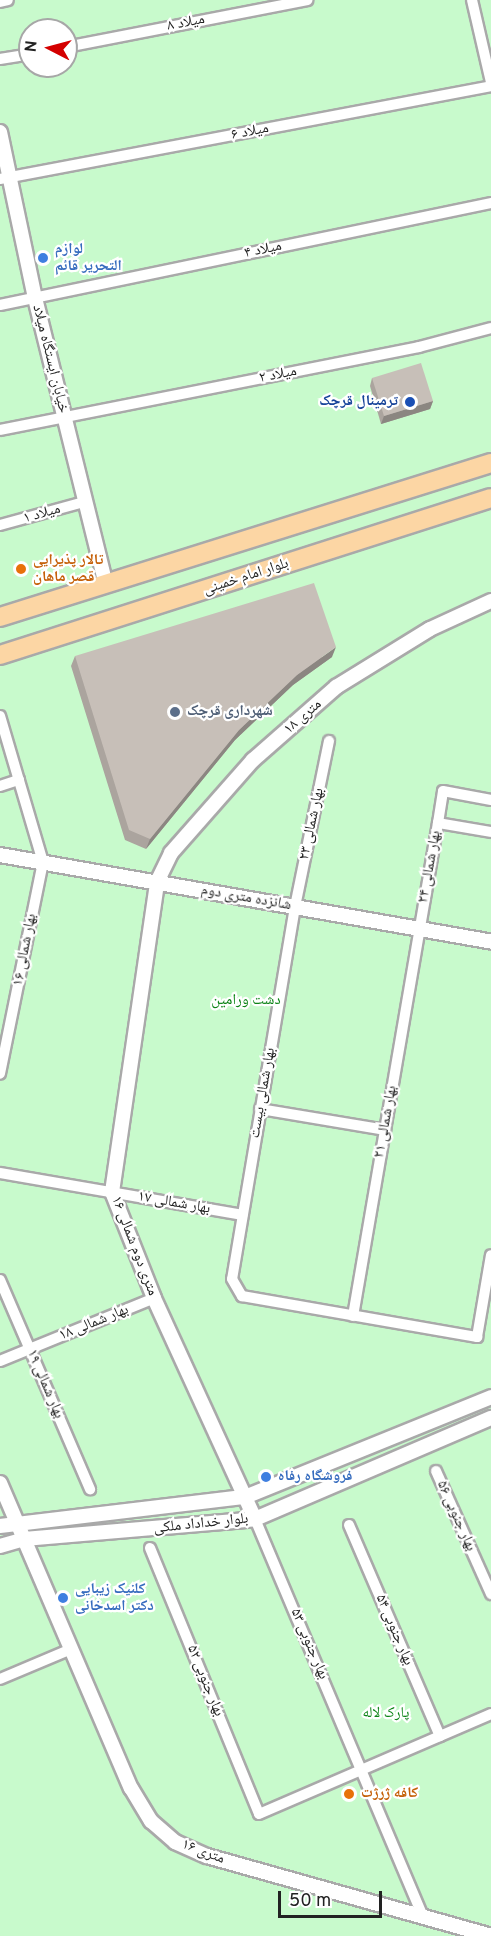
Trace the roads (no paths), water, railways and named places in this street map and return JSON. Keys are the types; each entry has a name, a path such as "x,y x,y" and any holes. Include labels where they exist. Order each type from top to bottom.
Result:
{"main road":[{"path":"0,617 491,463"},
{"name":"بلوار امام خمینی","path":"0,655 491,498"}],"street":[{"path":"0,2 8,0"},
{"name":"میلاد ۸","path":"78,45 307,0"},
{"path":"472,0 491,84"},
{"path":"0,60 18,56"},
{"name":"میلاد ۶","path":"4,178 491,84"},
{"name":"خیابان ایستگاه میلاد","path":"0,132 4,178 106,584"},
{"name":"میلاد ۴","path":"0,305 491,203"},
{"name":"میلاد ۲","path":"0,430 419,347 491,328"},
{"name":"میلاد ۱","path":"0,525 84,502"},
{"name":"۱۸ متری","path":"157,882 171,853 253,760 336,687 430,629 491,601"},
{"path":"0,716 43,862"},
{"name":"بهار شمالی ۲۳","path":"295,907 329,741"},
{"path":"0,786 19,780"},
{"path":"438,823 443,791 491,800"},
{"name":"بهار شمالی ۲۴","path":"419,929 438,823 491,832"},
{"name":"شانزده متری دوم","path":"0,855 491,942"},
{"name":"بهار شمالی ۱۶","path":"0,1074 43,862"},
{"name":"۱۶ متری دوم شمالی","path":"157,882 112,1192 154,1298 255,1519"},
{"name":"بهار شمالی بیست","path":"295,907 232,1279 242,1296 354,1316"},
{"name":"بهار شمالی ۲۱","path":"354,1316 419,929"},
{"path":"260,1109 385,1130"},
{"name":"بهار شمالی ۱۷","path":"0,1173 243,1215"},
{"path":"354,1316 477,1337 491,1256"},
{"name":"بهار شمالی ۱۹","path":"0,1280 90,1488"},
{"name":"بهار شمالی ۱۸","path":"0,1361 154,1298"},
{"name":"بلوار خداداد ملکی","path":"0,1526 17,1521 245,1497 491,1397"},
{"name":"بلوار خداداد ملکی","path":"0,1546 24,1539 255,1519 491,1418"},
{"name":"بهار جنوبی ۵۶","path":"436,1471 491,1594"},
{"name":"۱۶ متری","path":"0,1482 131,1788 151,1821 175,1842 207,1856 424,1919 491,1936"},
{"name":"بهار جنوبی ۵۳","path":"255,1519 363,1769 424,1919"},
{"name":"بهار جنوبی ۵۴","path":"349,1525 440,1736"},
{"name":"بهار جنوبی ۵۲","path":"150,1548 259,1814 363,1769"},
{"path":"0,1678 71,1649"},
{"path":"363,1769 491,1714"}],"place":[{"name":"لوازم التحریر قائم","path":"43,258"},
{"name":"ترمینال قرچک","path":"410,402"},
{"name":"تالار پذیرایی قصر ماهان","path":"21,569"},
{"name":"شهرداری قرچک","path":"175,712"},
{"name":"فروشگاه رفاه","path":"266,1477"},
{"name":"کلنیک زیبایی دکتر اسدخانی","path":"63,1598"},
{"name":"کافه ژرژت","path":"349,1794"}],"park label":[{"name":"دشت ورامین","path":"246,1001"},
{"name":"پارک لاله","path":"386,1714"}]}
